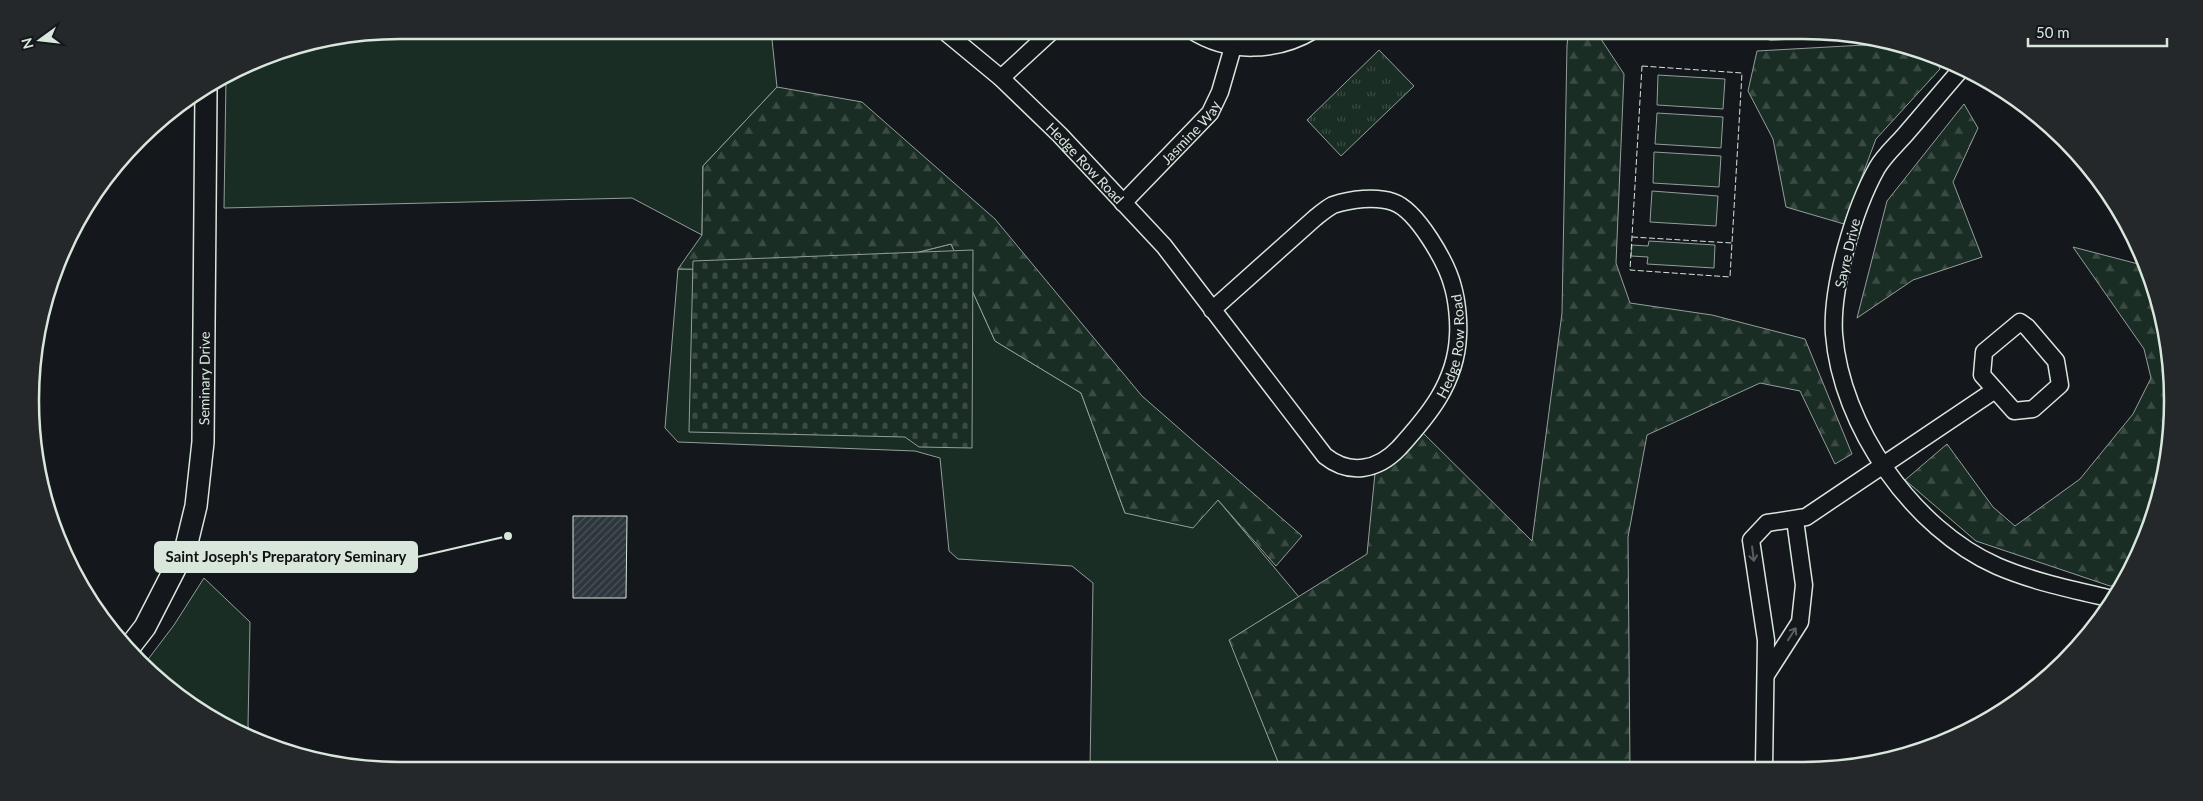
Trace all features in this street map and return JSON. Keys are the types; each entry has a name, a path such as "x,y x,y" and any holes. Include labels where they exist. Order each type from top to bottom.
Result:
{"street":[{"name":"Hedge Row Road","path":"955,39 1002,78 1164,246 1212,310 1325,456 1346,468 1360,469 1387,460 1428,416 1446,386 1458,336 1453,286 1432,239 1417,220 1395,202 1371,198 1333,206 1315,218 1212,310"},
{"path":"1002,78 1043,39"},
{"path":"1208,39 1233,47 1268,47 1299,39"},
{"name":"Jasmine Way","path":"1123,203 1210,113 1220,92 1233,47"},
{"name":"Sayre Drive","path":"1957,74 1878,166 1857,211 1839,280 1834,334 1843,376 1859,425 1883,465 1902,494 1945,534 1996,566 2056,586 2105,597"},
{"name":"Seminary Drive","path":"133,643 145,627 186,547 196,506 203,442 206,96"},
{"path":"2024,325 2056,361 2060,385 2033,409 2014,411 1995,390 1982,375 1984,352 2024,325"},
{"path":"1764,762 1766,640 1751,540 1767,523 1806,517 1995,390"},
{"path":"1766,675 1800,622 1804,585 1795,520"}],"green space":[{"path":"400,39 772,39 777,87 703,166 702,235 632,198 224,208 226,84 262,66 284,58 307,51 353,42"},
{"path":"1568,39 1601,39 1624,74 1616,263 1630,303 1712,315 1805,339 1852,454 1835,464 1800,391 1760,383 1647,435 1628,537 1630,762 1278,762 1229,640 1367,554 1376,463 1417,427 1532,541 1562,313"},
{"path":"1867,45 1896,51 1938,65 1940,69 1876,139 1844,224 1786,207 1773,139 1748,91 1757,51"},
{"path":"1379,50 1414,86 1341,156 1307,120"},
{"path":"1658,75 1725,79 1723,109 1657,105"},
{"path":"777,87 862,102 995,219 1142,396 1302,536 1276,566 1218,500 1193,528 1125,513 1081,393 995,341 951,244 843,271 678,269 702,235 703,166"},
{"path":"1964,104 1978,128 1953,182 1982,257 1913,280 1857,318 1887,201"},
{"path":"1657,113 1723,117 1721,148 1655,144"},
{"path":"1654,152 1721,156 1719,187 1653,183"},
{"path":"1652,191 1718,196 1716,226 1650,222"},
{"path":"1649,241 1715,245 1714,268 1647,264 1648,257 1631,256 1632,245 1648,246"},
{"path":"951,244 995,341 1081,393 1125,513 1218,500 1299,597 1230,640 1278,762 1090,762 1093,583 1072,566 958,559 949,551 940,458 915,451 678,442 665,428 678,269 843,271"},
{"path":"2073,247 2138,264 2152,307 2161,353 2164,400 2161,448 2157,471 2152,494 2137,539 2113,586 1976,541 1905,480 1947,444 1993,507 2015,526 2080,479 2133,414 2151,378 2144,349"},
{"path":"973,250 972,448 919,447 905,437 689,432 693,261"},
{"path":"204,578 250,622 249,729 200,701 180,687 148,659 174,625"}],"building":[{"path":"573,516 627,516 626,598 573,598"}],"fence":[{"path":"1642,66 1742,73 1730,277 1630,270 1642,66"},
{"path":"1632,237 1732,243"}],"place":[{"name":"Saint Joseph's Preparatory Seminary","path":"508,536"}]}
